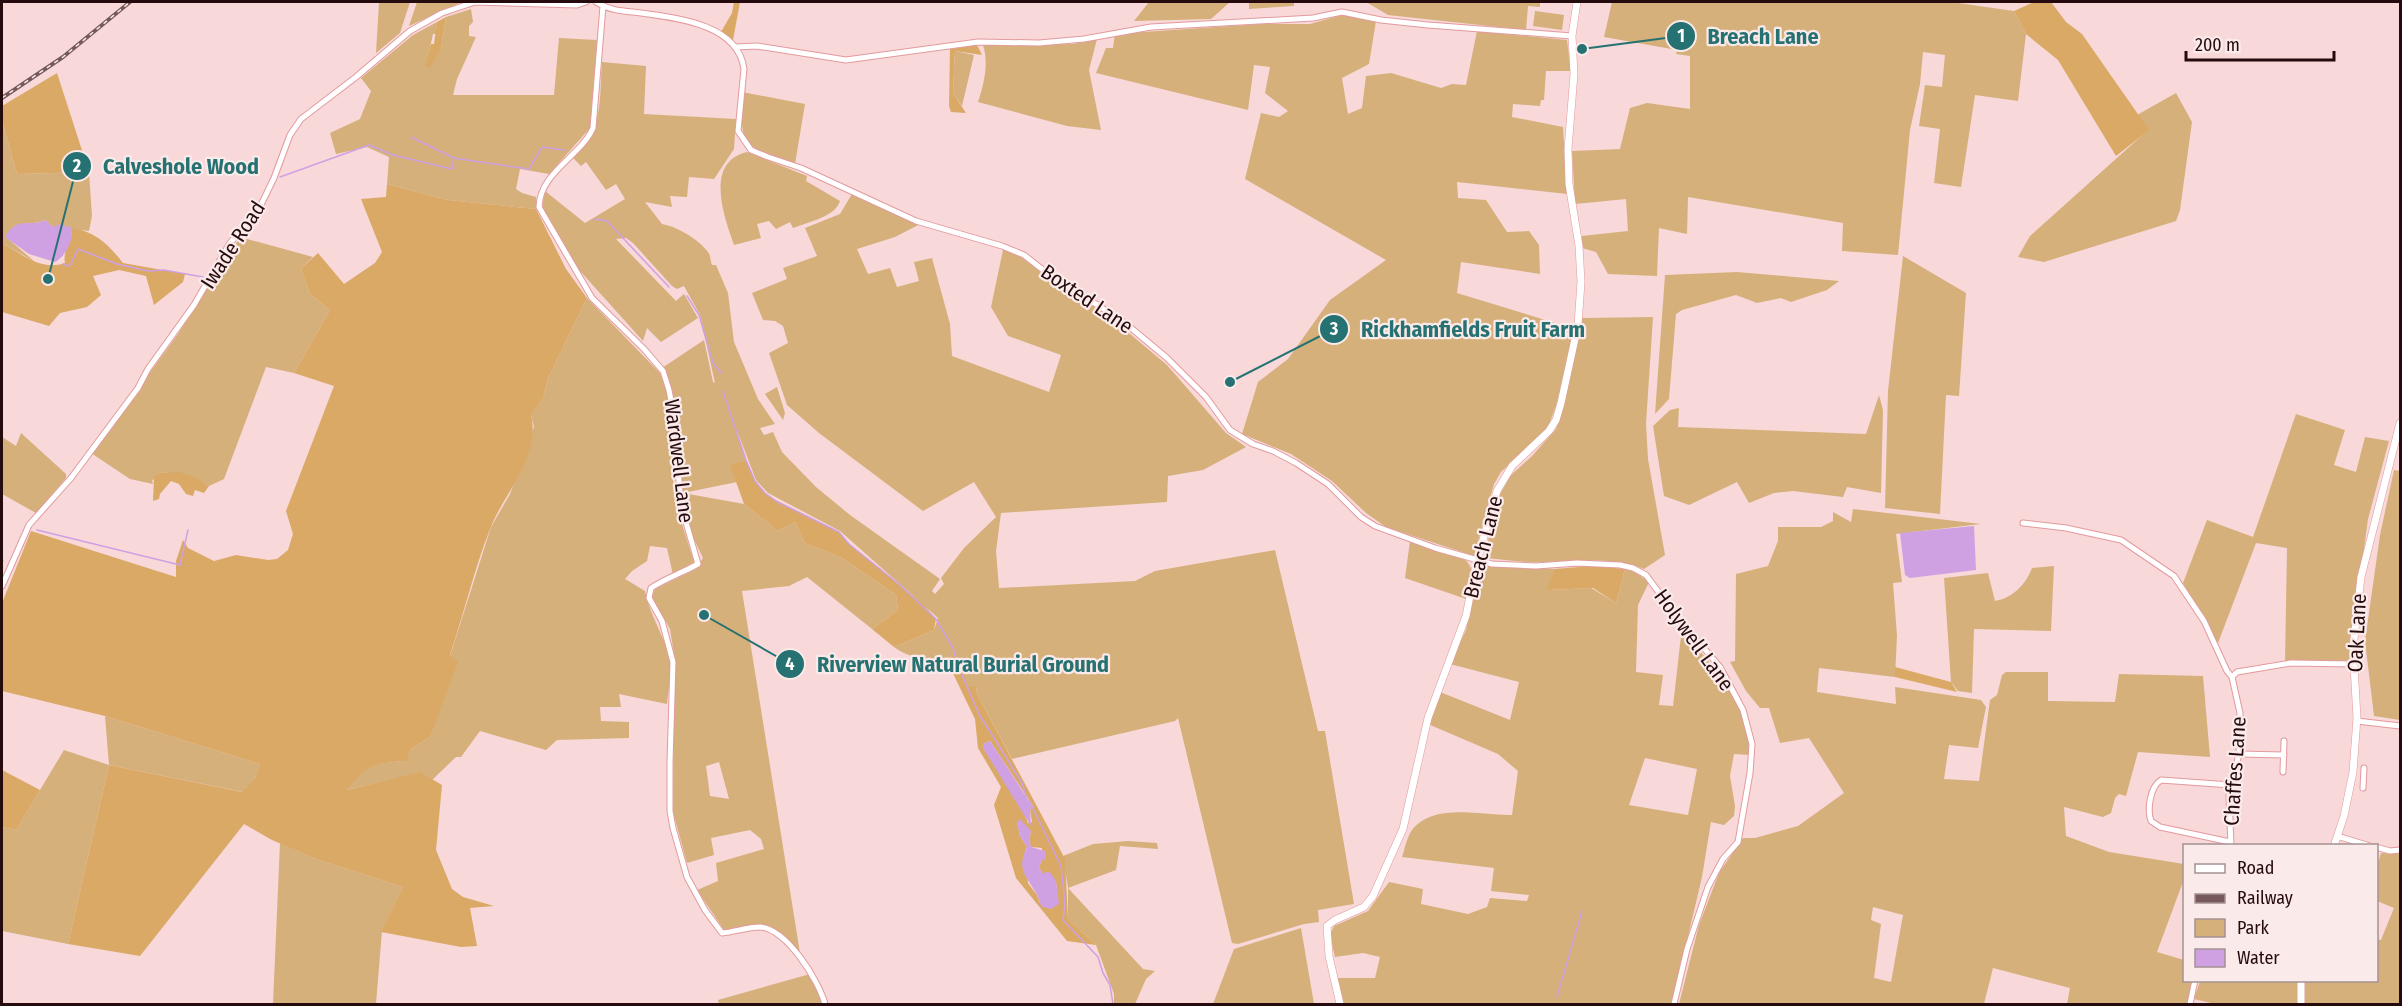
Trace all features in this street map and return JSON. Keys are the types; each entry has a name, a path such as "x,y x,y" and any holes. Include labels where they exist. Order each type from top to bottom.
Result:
{"street":[{"name":"Iwade Road","path":"2,586 29,525 70,478 138,388 148,369 194,305 230,243 257,213 274,178 290,135 301,119 356,77 410,31 425,22 475,2 577,5 586,2"},
{"path":"597,2 610,9 672,17 699,25 717,32 735,47 757,46 846,60 978,42 1061,41 1151,27 1313,18 1342,12 1381,20 1428,25 1572,36"},
{"name":"Breach Lane","path":"1340,1005 1329,956 1328,926 1335,920 1364,907 1373,896 1403,829 1428,718 1466,616 1477,561 1497,491 1512,466 1542,440 1556,420 1578,325 1581,272 1568,170 1570,106 1574,74 1572,36 1577,2"},
{"name":"Wardwell Lane","path":"603,6 593,128 551,178 539,196 539,207 551,232 592,298 663,371 669,390 681,505 698,564 682,574 662,580 651,588 649,598 662,621 673,662 670,811 673,828 687,876 715,925 722,933 759,927 768,930 789,944 813,977 825,1005"},
{"name":"Boxted Lane","path":"735,47 743,60 744,69 738,131 751,150 801,168 916,221 1002,246 1024,255 1066,288 1125,323 1167,358 1191,381 1230,430 1240,438 1273,451 1304,468 1328,484 1361,517 1375,526 1477,561"},
{"name":"Oak Lane","path":"2335,844 2353,778 2357,721 2353,664 2357,603 2363,563 2386,486 2400,423"},
{"name":"Chaffes Lane","path":"2023,523 2066,528 2121,540 2175,576 2204,621 2232,677 2240,713 2239,754 2231,784 2231,844"},
{"name":"Holywell Lane","path":"1477,561 1536,566 1576,563 1620,565 1641,571 1720,667 1743,710 1750,732 1752,751 1738,842 1723,859 1708,887 1674,1005"},
{"path":"2232,677 2237,672 2291,663 2353,664"},
{"path":"2357,721 2400,726"},
{"path":"2283,772 2284,741"},
{"path":"2239,754 2284,755"},
{"path":"2363,788 2364,768"},
{"path":"2353,778 2364,778"},
{"path":"2231,784 2161,780 2154,787 2149,813 2151,821 2160,827 2231,844"},
{"path":"2337,836 2363,844"},
{"path":"2378,848 2390,851 2400,850"},
{"path":"2190,1005 2195,982"},
{"path":"2301,982 2301,1005"}],"green space":[{"path":"379,2 410,2 400,33 376,53"},
{"path":"417,2 462,2 409,26"},
{"path":"1149,2 1230,2 1211,19 1134,21"},
{"path":"1249,2 1294,2 1294,6 1249,9"},
{"path":"1366,2 1540,2 1540,7 1528,6 1526,30 1388,15"},
{"path":"1612,2 1951,2 2014,11 2026,34 2018,101 1975,95 1961,187 1934,183 1940,129 1919,126 1925,85 1942,87 1945,55 1923,52 1920,84 1910,130 1898,255 1842,251 1843,223 1688,197 1687,234 1659,228 1657,276 1608,274 1596,252 1582,248 1582,236 1628,231 1626,199 1575,204 1572,151 1620,149 1630,108 1647,103 1690,109 1690,56 1676,54 1677,50 1604,37"},
{"path":"471,9 473,22 469,26 469,36 476,37 457,79 453,95 554,95 559,38 597,40 590,128 549,174 520,169 516,189 536,197 536,209 448,200 387,184 389,157 367,147 336,154 330,133 360,119 371,91 361,78 413,35 437,22 436,34 433,34 426,65 441,48 446,17"},
{"path":"1535,11 1564,15 1562,30 1533,26"},
{"path":"1342,15 1376,21 1369,64 1342,78 1348,114 1362,108 1366,76 1391,73 1441,88 1452,84 1466,85 1477,31 1567,40 1571,71 1546,71 1544,100 1541,100 1540,106 1513,104 1512,117 1563,127 1567,194 1457,182 1458,198 1486,200 1507,232 1529,231 1539,245 1540,274 1461,262 1457,293 1575,329 1556,406 1547,430 1501,472 1494,484 1474,556 1386,527 1366,513 1332,481 1291,454 1242,434 1258,382 1288,359 1330,300 1386,260 1245,179 1261,113 1279,117 1288,111 1265,93 1270,67 1254,65 1248,110 1096,73 1106,48 1113,48 1115,34 1259,24 1310,24"},
{"path":"1097,39 1089,70 1101,130 1067,126 978,102 985,74 986,59 983,45 1073,44"},
{"path":"955,51 974,55 962,106 953,93"},
{"path":"602,62 646,66 644,114 736,119 734,149 714,179 689,177 687,197 670,196 672,207 645,202 662,224 681,231 704,247 712,265 716,265 728,293 734,342 758,399 775,424 760,428 764,435 773,432 782,452 816,487 850,515 940,579 932,591 935,594 944,584 941,578 964,548 996,517 974,482 923,511 819,433 787,405 769,353 788,343 783,326 775,321 763,320 752,293 787,279 783,268 817,256 805,228 840,214 852,194 922,223 895,237 857,249 868,274 890,268 897,287 919,281 914,262 932,258 950,324 952,356 1049,392 1061,355 1008,336 991,307 1003,250 1021,257 1071,295 1099,308 1167,365 1226,433 1246,447 1203,470 1168,476 1167,502 1001,513 996,551 999,588 1135,581 1155,571 1275,550 1318,731 1325,731 1354,904 1318,910 1319,922 1304,924 1238,944 1232,943 1178,718 1175,721 1012,759 976,692 977,685 968,688 954,655 940,659 923,659 894,647 934,630 938,618 840,531 768,493 756,480 736,428 746,460 731,465 737,482 683,493 744,504 778,531 795,522 805,543 842,558 896,595 898,610 872,629 807,577 789,586 742,591 800,953 772,929 760,924 724,930 697,890 718,881 716,863 764,849 761,839 750,830 711,838 714,855 687,863 673,812 674,654 670,629 652,597 655,589 696,569 703,558 693,537 681,493 676,423 662,368 704,340 715,383 700,315 684,286 677,289 672,286 633,243 626,238 616,239 676,301 684,294 698,318 661,342 647,328 643,341 572,262 543,212 545,191 585,223 625,199 616,184 606,190 586,162 581,166 573,158 583,147 595,125 600,102","holes":["719,762 729,799 710,796 706,766"]},
{"path":"742,92 805,104 795,164 764,153 748,142 742,124"},
{"path":"2176,93 2192,122 2180,210 2176,221 2044,262 2018,257 2030,236 2148,130 2137,115"},
{"path":"2,120 17,174 89,172 92,216 89,231 53,227 45,220 14,227 6,237 35,262 2,243"},
{"path":"747,152 807,176 806,181 840,201 837,207 827,215 793,228 790,222 776,229 769,221 757,224 761,238 734,245 722,206 721,178 725,167 734,158"},
{"path":"240,237 313,257 301,269 310,294 330,310 294,373 266,367 224,479 209,486 186,475 173,473 159,473 152,481 153,484 130,479 91,453 178,334"},
{"path":"1903,256 1966,293 1959,396 1946,395 1940,514 1885,508 1888,391"},
{"path":"1737,272 1839,281 1827,290 1791,302 1781,298 1757,303 1736,295 1682,310 1676,314 1669,399 1655,414 1665,275"},
{"path":"587,298 660,373 668,396 673,480 681,521 694,562 673,575 667,548 650,546 647,561 625,579 645,591 665,644 670,667 667,704 619,694 621,707 600,707 601,721 629,722 629,738 557,740 546,750 480,731 461,757 456,757 432,780 420,773 346,790 359,775 371,767 405,761 411,749 430,737 450,656 491,527 510,494 534,427 531,415 544,394 549,376"},
{"path":"1653,317 1646,424 1648,459 1665,555 1644,569 1606,561 1534,562 1484,558 1498,498 1510,476 1556,429 1582,318"},
{"path":"777,387 785,413 783,420 765,394"},
{"path":"1879,395 1883,410 1881,493 1847,487 1843,497 1793,491 1774,493 1749,503 1737,482 1689,505 1664,496 1653,426 1670,410 1679,408 1678,427 1866,434"},
{"path":"2296,414 2345,430 2334,465 2356,472 2365,437 2389,441 2368,519 2349,661 2285,661 2287,548 2256,543 2218,643 2183,583 2207,520 2253,537"},
{"path":"21,433 66,474 66,478 36,513 2,494 2,437 16,446"},
{"path":"2394,470 2400,471 2400,720 2374,716 2365,641 2380,535"},
{"path":"1853,509 1981,524 1896,534 1902,582 1893,583 1897,636 1895,677 1819,668 1817,692 1896,704 1895,687 1981,700 1986,707 1978,748 1949,745 1944,779 1979,781 1990,700 1997,695 2002,675 2006,672 2048,672 2048,701 2115,702 2119,674 2203,676 2210,757 2138,752 2126,796 2119,794 2115,798 2111,813 2103,817 2064,807 2066,836 2109,852 2183,864 2183,882 2157,952 2183,960 2183,982 2193,982 2188,1004 2067,1004 2070,988 1993,968 1984,1004 1679,1004 1699,925 1719,873 1743,838 1755,838 1798,826 1844,793 1809,738 1780,743 1769,708 1760,708 1746,691 1730,662 1735,661 1736,574 1768,566 1778,541 1778,527 1821,527 1833,521 1833,512 1851,522","holes":["1873,907 1903,915 1891,982 1874,978 1881,924 1871,920"]},
{"path":"1410,541 1464,559 1468,563 1472,573 1466,599 1405,578"},
{"path":"1479,564 1554,569 1548,590 1591,588 1616,603 1625,569 1635,572 1649,582 1638,605 1636,672 1663,675 1659,705 1673,706 1681,636 1687,636 1721,677 1737,704 1743,719 1750,755 1734,754 1730,776 1735,806 1734,816 1724,825 1711,822 1702,877 1672,1004 1344,1004 1337,978 1375,978 1380,957 1363,953 1335,957 1330,935 1334,926 1368,911 1389,882 1423,889 1421,904 1468,914 1487,907 1490,898 1527,901 1529,895 1491,891 1494,868 1402,857 1412,830 1422,821 1433,816 1459,812 1512,815 1518,771 1498,754 1428,724 1440,692 1510,720 1519,682 1450,664 1466,630","holes":["1645,758 1697,769 1688,815 1629,805"]},
{"path":"2054,566 2051,631 1974,629 1972,693 1958,691 1951,682 1944,578 1988,573 1995,601 2008,597 2018,589 2032,568"},
{"path":"105,716 260,764 255,778 243,792 109,765"},
{"path":"64,750 109,765 68,944 2,931 2,827 16,830"},
{"path":"1128,841 1157,843 1158,849 1120,846 1116,870 1068,888 1063,856 1093,844"},
{"path":"280,843 316,859 403,887 382,931 376,1004 273,1004"},
{"path":"2381,853 2400,854 2400,1004 2303,1004 2303,982 2378,982 2378,939 2381,940 2394,908 2378,901 2378,863"},
{"path":"1068,888 1143,969 1155,971 1146,979 1135,1004 1114,1004 1114,994 1096,945 1068,919"},
{"path":"1301,928 1314,1004 1213,1004 1234,949"},
{"path":"810,974 823,1004 719,1004 718,1000"},
{"path":"2200,982 2298,982 2297,1004 2215,1004 2194,999"}],"shaded area":[{"path":"734,2 740,2 733,40 721,32 732,13"},
{"path":"2034,2 2051,2 2066,22 2082,34 2149,130 2116,156 2058,60 2026,34 2014,11"},
{"path":"446,17 441,48 430,68 425,66 431,44 434,44 437,22"},
{"path":"977,45 982,55 955,51 953,93 966,113 951,112 949,106 950,49"},
{"path":"57,73 89,172 17,174 2,120 2,106"},
{"path":"387,184 448,200 536,209 566,269 587,298 549,376 543,397 531,415 533,430 526,460 496,515 484,544 450,655 458,662 430,737 411,749 406,761 372,767 360,775 347,790 420,772 442,785 436,850 452,889 463,897 494,906 470,908 477,946 461,947 381,932 403,887 316,859 272,840 244,824 140,956 68,944 109,765 242,792 255,778 260,764 105,716 2,691 2,603 31,531 176,577 176,561 183,540 188,548 214,561 236,555 268,560 277,559 288,550 293,534 286,511 334,386 294,373 330,310 310,294 301,269 318,253 344,284 375,263 382,252 361,199 386,197"},
{"path":"72,228 88,232 101,240 123,263 185,274 183,282 154,305 146,276 119,270 93,276 101,295 87,307 60,313 49,326 2,312 2,243 32,260 56,265 65,263"},
{"path":"746,460 755,481 765,493 839,532 849,544 923,604 936,619 934,630 894,647 872,629 898,610 896,595 842,558 805,543 795,522 778,531 744,504 730,465"},
{"path":"179,472 197,478 209,486 204,493 195,490 193,496 186,494 179,484 171,481 160,494 159,499 153,501 154,477 159,473"},
{"path":"1591,566 1625,569 1616,603 1593,588 1547,590 1554,569"},
{"path":"954,655 968,687 977,685 976,692 1065,859 1068,919 1096,945 1067,941 1016,878 994,805 1001,787 978,748 975,719 946,659","holes":["990,741 1033,806 1030,810 1032,822 1028,823 1022,808 984,748 983,744","1017,822 1031,831 1029,840 1031,847 1042,848 1042,860 1039,867 1042,873 1047,873 1057,886 1057,890 1040,903 1028,883 1025,851 1027,847 1020,836"]},
{"path":"1895,667 1951,682 1957,692 1895,677"},
{"path":"2,770 40,790 16,830 2,827"}],"water":[{"path":"45,220 53,227 60,224 72,228 68,248 55,262 29,254 5,237 14,226"},
{"path":"1974,526 1976,570 1910,578 1905,575 1900,533"},
{"path":"990,741 1033,807 1030,810 1031,826 983,748 983,744"},
{"path":"1020,819 1031,831 1029,840 1031,847 1045,851 1046,859 1042,860 1039,867 1042,873 1050,872 1056,881 1059,904 1051,909 1042,907 1024,872 1022,861 1027,847 1020,836 1017,822"}],"waterway":[{"path":"411,137 454,158 529,169 542,147 564,150"},
{"path":"280,177 369,145 393,155 452,169 454,158"},
{"path":"594,219 607,221 669,287"},
{"path":"63,264 68,266 71,264 78,249 117,264 148,271 164,270 203,277"},
{"path":"687,296 699,315 713,363 721,373"},
{"path":"723,391 746,460 755,481 765,493 776,501 839,532 849,544 900,585 936,619 953,648 958,666 979,714 1022,783 1026,796"},
{"path":"37,530 180,565 188,530"},
{"path":"1029,800 1061,866 1065,903 1063,920 1098,957 1110,985 1113,1004"},
{"path":"1557,997 1582,911"}],"railway":[{"path":"2,98 63,57 130,2"}],"place":[{"name":"Breach Lane","path":"1582,49"},
{"name":"Calveshole Wood","path":"48,279"},
{"name":"Rickhamfields Fruit Farm","path":"1230,382"},
{"name":"Riverview Natural Burial Ground","path":"704,615"}]}
